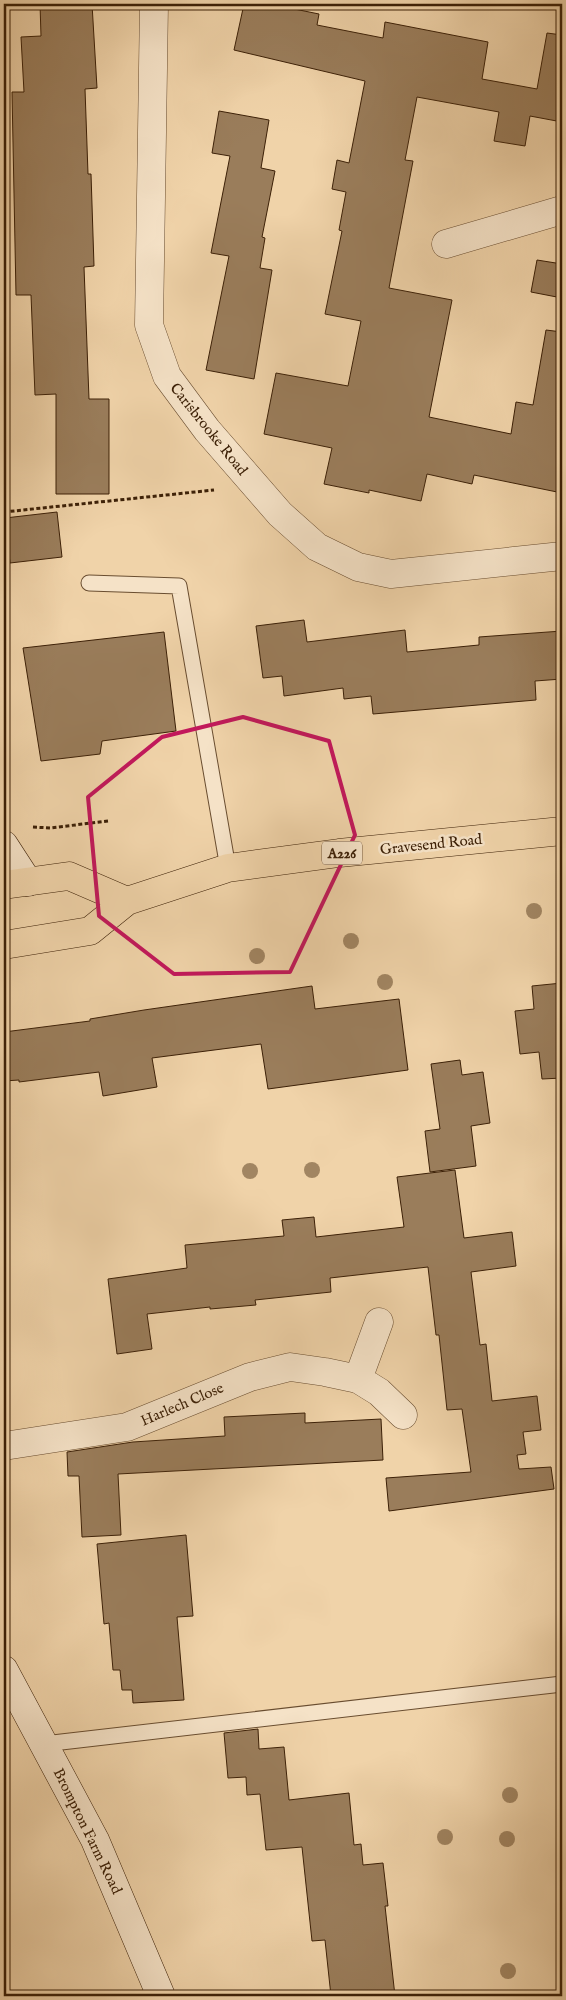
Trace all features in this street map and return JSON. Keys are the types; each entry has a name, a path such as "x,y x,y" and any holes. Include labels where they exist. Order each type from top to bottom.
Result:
{"main road":[{"name":"Gravesend Road","path":"4,945 90,931 127,901 228,868 339,853 562,831"},
{"path":"16,884 69,876 127,901"}],"street":[{"name":"Carisbrooke Road","path":"154,4 148,325 167,376 208,430 280,514 318,547 358,567 392,574 438,571 562,556"},
{"path":"446,244 562,210"},
{"path":"4,845 16,884"},
{"path":"358,1380 379,1322"},
{"name":"Harlech Close","path":"4,1446 122,1428 182,1406 222,1387 274,1370 290,1367 310,1369 358,1380 374,1388 403,1415"},
{"name":"Brompton Farm Road","path":"4,1670 95,1840 161,1996"}],"lane":[{"path":"89,584 179,586 228,868"},
{"path":"44,1744 562,1684"}],"path":[{"path":"4,512 255,486"},
{"path":"26,827 50,828 108,821"}],"highlighted area":[{"path":"243,717 329,741 355,835 290,972 174,974 99,916 88,797 162,737"}],"building":[{"path":"40,4 92,4 97,88 85,89 88,174 91,174 94,266 84,267 89,399 109,399 109,494 56,494 56,394 35,395 31,295 16,295 12,92 24,92 21,37 41,36"},
{"path":"244,4 270,4 319,14 317,25 383,38 385,22 488,42 482,79 537,89 547,33 562,35 562,122 530,116 525,146 494,141 499,112 417,97 405,160 413,161 389,288 452,300 429,417 511,434 516,402 533,405 546,330 562,332 562,493 474,475 472,484 427,474 421,501 369,490 369,493 324,484 332,448 264,434 276,373 348,386 361,321 325,314 342,231 339,230 346,192 332,189 337,160 349,163 365,81 234,50"},
{"path":"219,111 269,120 261,168 275,171 262,237 265,238 260,268 272,270 254,379 206,370 229,256 211,253 230,156 212,153"},
{"path":"537,260 562,264 562,298 531,292"},
{"path":"57,512 62,557 10,563 5,518"},
{"path":"304,620 307,642 405,630 407,652 479,645 479,637 562,631 562,679 535,681 536,700 373,714 371,696 344,699 343,688 284,696 282,676 263,678 256,626"},
{"path":"164,632 176,731 102,741 100,754 41,761 23,648"},
{"path":"562,983 562,1078 542,1079 539,1052 520,1054 515,1011 534,1009 532,986"},
{"path":"312,986 315,1009 399,999 408,1070 268,1089 261,1044 152,1058 157,1087 103,1096 99,1072 19,1082 19,1080 4,1081 4,1032 90,1021 90,1019 144,1010"},
{"path":"460,1060 462,1075 483,1072 490,1123 471,1126 476,1166 430,1172 425,1131 440,1129 431,1064"},
{"path":"455,1170 464,1238 512,1232 516,1266 471,1272 480,1345 486,1344 492,1401 537,1396 541,1430 523,1432 526,1454 517,1455 519,1469 551,1467 554,1489 389,1511 386,1478 471,1472 462,1409 447,1410 439,1335 436,1335 428,1267 330,1278 331,1292 255,1300 256,1305 210,1309 210,1307 147,1314 152,1349 117,1354 108,1279 187,1268 185,1245 284,1236 282,1220 314,1217 316,1237 404,1227 397,1177"},
{"path":"305,1413 305,1423 381,1419 383,1460 118,1474 121,1535 82,1537 79,1476 68,1476 67,1452 133,1442 225,1436 224,1417"},
{"path":"186,1535 193,1616 177,1617 184,1700 133,1703 132,1690 122,1690 120,1670 113,1670 109,1623 104,1624 97,1544"},
{"path":"258,1729 259,1749 284,1747 289,1800 349,1793 354,1845 361,1844 363,1865 383,1863 388,1906 385,1906 395,1996 331,1996 325,1940 312,1941 302,1847 266,1850 260,1794 247,1795 246,1777 228,1778 224,1733"}]}
